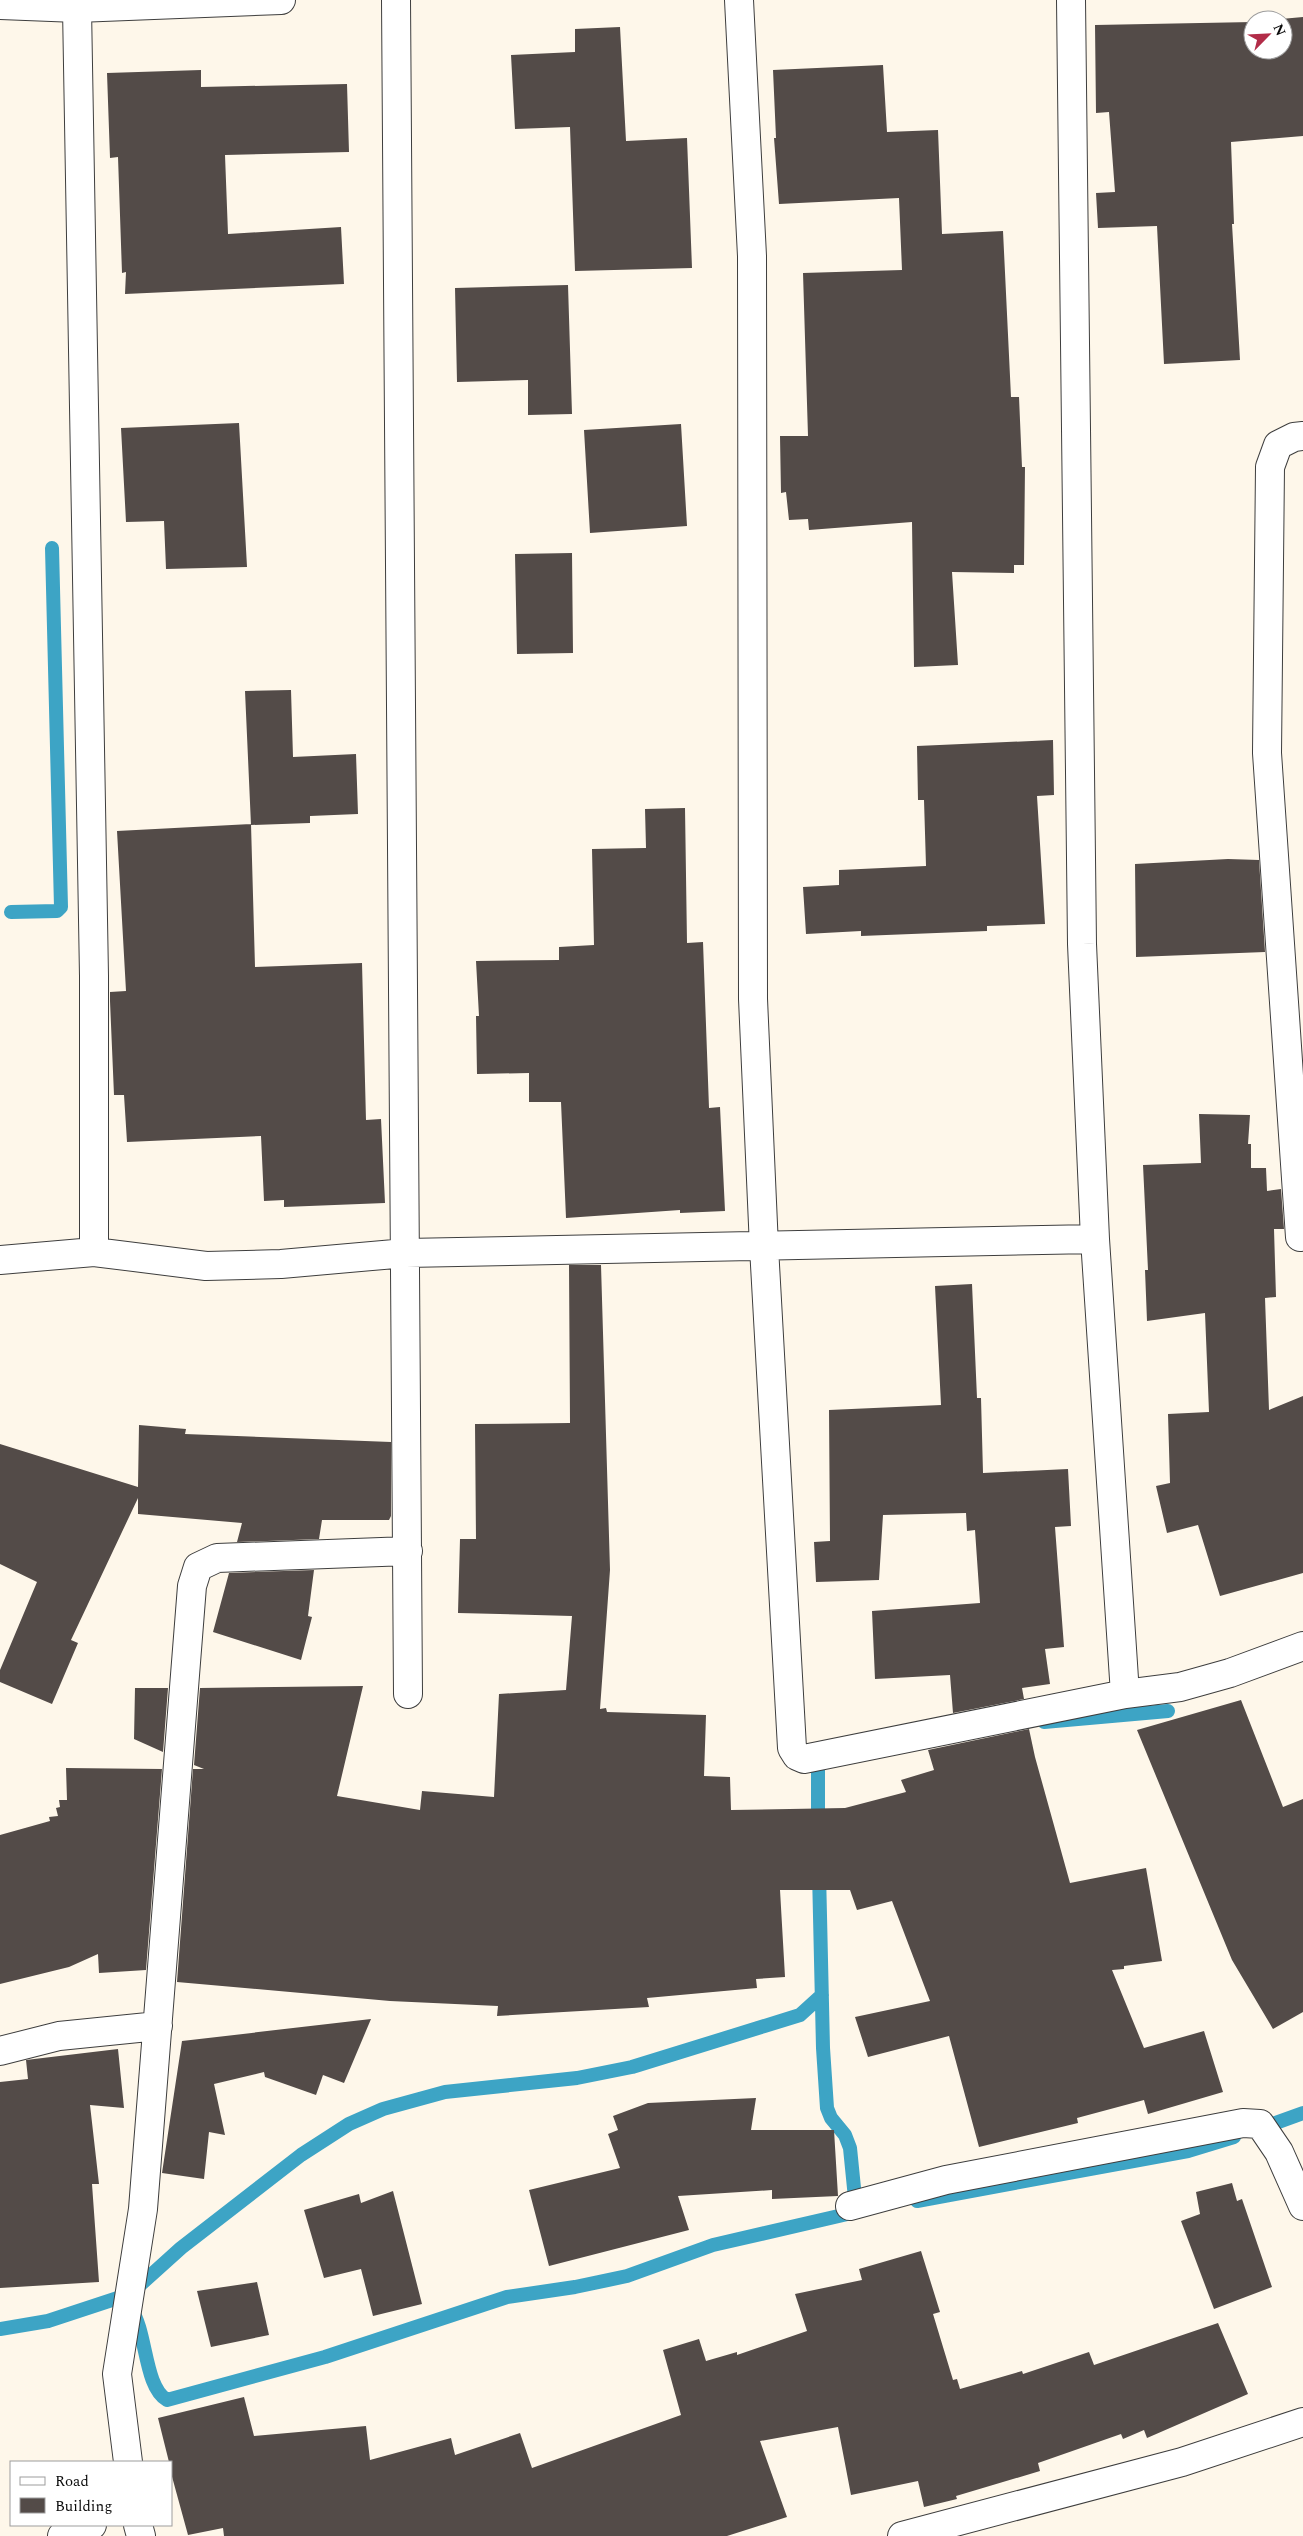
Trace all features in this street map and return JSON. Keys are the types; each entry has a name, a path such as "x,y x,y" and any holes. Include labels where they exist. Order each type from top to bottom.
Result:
{"street":[{"path":"0,5 77,8 281,0"},
{"path":"396,0 408,1694"},
{"path":"739,0 752,256 753,999 764,1247 792,1748 797,1756 804,1759 1125,1694 1180,1687 1230,1673 1303,1646"},
{"path":"1071,0 1082,944 1095,1239 1125,1694"},
{"path":"77,8 94,976 94,1252"},
{"path":"1300,1237 1267,753 1270,467 1278,445 1294,437 1303,436"},
{"path":"0,1260 94,1252 206,1266 280,1264 406,1253 1095,1239"},
{"path":"128,2461 117,2374 144,2209 192,1586 198,1567 217,1558 408,1550"},
{"path":"0,2052 59,2036 158,2026"},
{"path":"850,2206 946,2180 1243,2123 1260,2124 1279,2152 1303,2206"},
{"path":"902,2536 1182,2462 1303,2422"},
{"path":"62,2536 89,2526"}],"building":[{"path":"1303,17 1303,136 1231,142 1234,224 1232,224 1240,360 1164,364 1157,226 1098,228 1096,193 1115,192 1109,112 1096,113 1095,25 1243,22 1243,60 1293,60 1293,18"},
{"path":"620,27 626,141 687,138 692,268 575,271 570,127 515,129 511,55 575,52 575,29"},
{"path":"883,65 887,132 938,130 942,234 1003,231 1011,397 1019,397 1022,467 1025,467 1024,565 1014,565 1014,573 952,572 958,665 914,667 912,522 809,530 808,519 789,520 786,492 781,493 780,436 808,436 803,273 902,270 899,198 779,204 774,138 776,138 773,70"},
{"path":"201,70 201,87 347,84 349,152 225,155 228,234 341,227 344,284 125,294 126,272 122,273 118,157 110,158 107,73"},
{"path":"568,285 572,414 528,415 528,380 457,382 455,288"},
{"path":"239,423 247,567 166,569 164,521 126,522 121,428"},
{"path":"681,424 687,526 590,533 584,430"},
{"path":"572,553 573,653 517,654 515,554"},
{"path":"291,690 293,757 356,754 358,814 310,816 310,823 251,825 245,691"},
{"path":"1053,740 1054,795 1037,796 1045,924 987,926 987,931 861,936 861,931 806,934 803,887 839,885 839,870 926,866 924,800 918,800 917,746"},
{"path":"685,808 687,943 703,942 709,1108 720,1107 725,1211 680,1213 680,1210 566,1218 561,1102 529,1102 529,1073 477,1074 476,1016 479,1016 476,961 559,960 559,947 594,945 592,849 646,848 645,809"},
{"path":"251,824 255,967 362,963 366,1120 381,1119 385,1203 284,1207 284,1200 264,1201 261,1136 127,1142 124,1095 114,1095 110,1001 110,992 126,991 117,831"},
{"path":"1228,859 1259,860 1265,952 1136,957 1135,864"},
{"path":"1199,1114 1250,1115 1248,1144 1251,1144 1251,1168 1266,1168 1267,1191 1281,1189 1284,1229 1274,1229 1276,1297 1265,1298 1269,1410 1303,1396 1303,1573 1220,1596 1198,1525 1167,1533 1156,1486 1170,1483 1168,1414 1209,1412 1205,1313 1147,1321 1145,1270 1148,1270 1143,1165 1201,1163"},
{"path":"569,1265 601,1265 610,1570 600,1709 606,1708 607,1712 706,1715 704,1776 730,1777 731,1810 845,1808 906,1792 901,1780 934,1770 928,1750 1029,1729 1070,1883 1146,1868 1162,1961 1124,1966 1124,1969 1112,1970 1144,2048 1204,2031 1223,2092 1148,2114 1144,2100 1077,2118 1078,2123 979,2147 949,2036 868,2057 855,2017 930,2001 892,1901 857,1910 850,1890 780,1890 785,1977 756,1979 757,1988 647,1998 649,2007 497,2016 498,2006 390,2001 177,1982 193,1769 204,1769 194,1765 200,1688 363,1686 337,1796 420,1810 422,1791 494,1797 499,1694 566,1690 572,1616 458,1613 460,1539 476,1539 475,1424 570,1423"},
{"path":"972,1284 977,1398 981,1398 983,1473 1068,1469 1071,1526 1055,1527 1064,1647 1045,1649 1050,1684 1022,1688 1024,1699 953,1713 950,1675 875,1679 872,1611 980,1603 975,1530 967,1531 966,1513 883,1515 879,1580 816,1582 814,1542 830,1541 829,1410 941,1405 935,1286"},
{"path":"139,1425 186,1429 185,1434 391,1442 391,1516 389,1520 322,1520 319,1539 237,1542 242,1523 138,1514 138,1498 71,1640 78,1643 52,1704 0,1682 0,1670 37,1582 0,1564 0,1444 138,1487"},
{"path":"314,1570 308,1616 312,1617 301,1660 213,1632 229,1573"},
{"path":"135,1688 168,1688 163,1752 134,1739"},
{"path":"1241,1700 1283,1807 1303,1799 1303,2012 1273,2029 1232,1960 1137,1730"},
{"path":"66,1768 162,1769 146,1970 99,1973 98,1954 69,1967 0,1984 0,1835 50,1821 49,1817 58,1816 56,1808 60,1807 59,1800 67,1800"},
{"path":"371,2019 344,2083 323,2075 316,2095 265,2077 264,2072 214,2084 225,2135 209,2132 204,2179 162,2173 182,2041"},
{"path":"118,2049 124,2108 90,2105 99,2184 92,2184 99,2282 0,2288 0,2082 28,2079 26,2060"},
{"path":"756,2098 751,2130 834,2130 838,2196 772,2199 772,2190 678,2196 689,2230 549,2266 529,2190 620,2168 608,2134 618,2130 613,2116 648,2103"},
{"path":"1232,2183 1237,2201 1242,2199 1272,2287 1214,2309 1181,2221 1200,2214 1196,2192"},
{"path":"393,2191 422,2304 373,2316 361,2269 324,2278 304,2210 359,2194 361,2203"},
{"path":"921,2251 940,2312 933,2314 953,2380 957,2379 960,2389 1022,2371 1023,2374 1089,2352 1094,2365 1218,2323 1248,2394 1147,2438 1144,2430 1123,2439 1121,2434 1038,2463 1040,2471 956,2496 957,2499 924,2507 918,2481 851,2495 838,2427 760,2441 787,2517 727,2536 224,2536 223,2528 188,2535 172,2477 172,2461 169,2461 158,2418 244,2397 254,2436 366,2426 370,2460 451,2438 455,2455 520,2433 532,2468 681,2415 663,2350 699,2339 706,2361 737,2352 737,2355 807,2331 795,2294 862,2280 859,2269"},
{"path":"257,2282 269,2335 211,2347 197,2291"}],"waterway":[{"path":"11,912 57,911 61,907 52,548"},
{"path":"1044,1722 1168,1711"},
{"path":"818,1752 818,1825"},
{"path":"819,1872 823,2048 827,2108 831,2118 845,2135 850,2148 856,2208"},
{"path":"0,2329 48,2321 130,2294 181,2248 301,2155 349,2124 383,2109 445,2092 577,2078 632,2067 800,2015 822,1995"},
{"path":"1259,2129 1303,2113"},
{"path":"917,2201 1188,2151 1234,2137"},
{"path":"131,2309 140,2331 154,2383 167,2400 325,2357 507,2297 575,2287 627,2276 713,2245 856,2212"}]}
